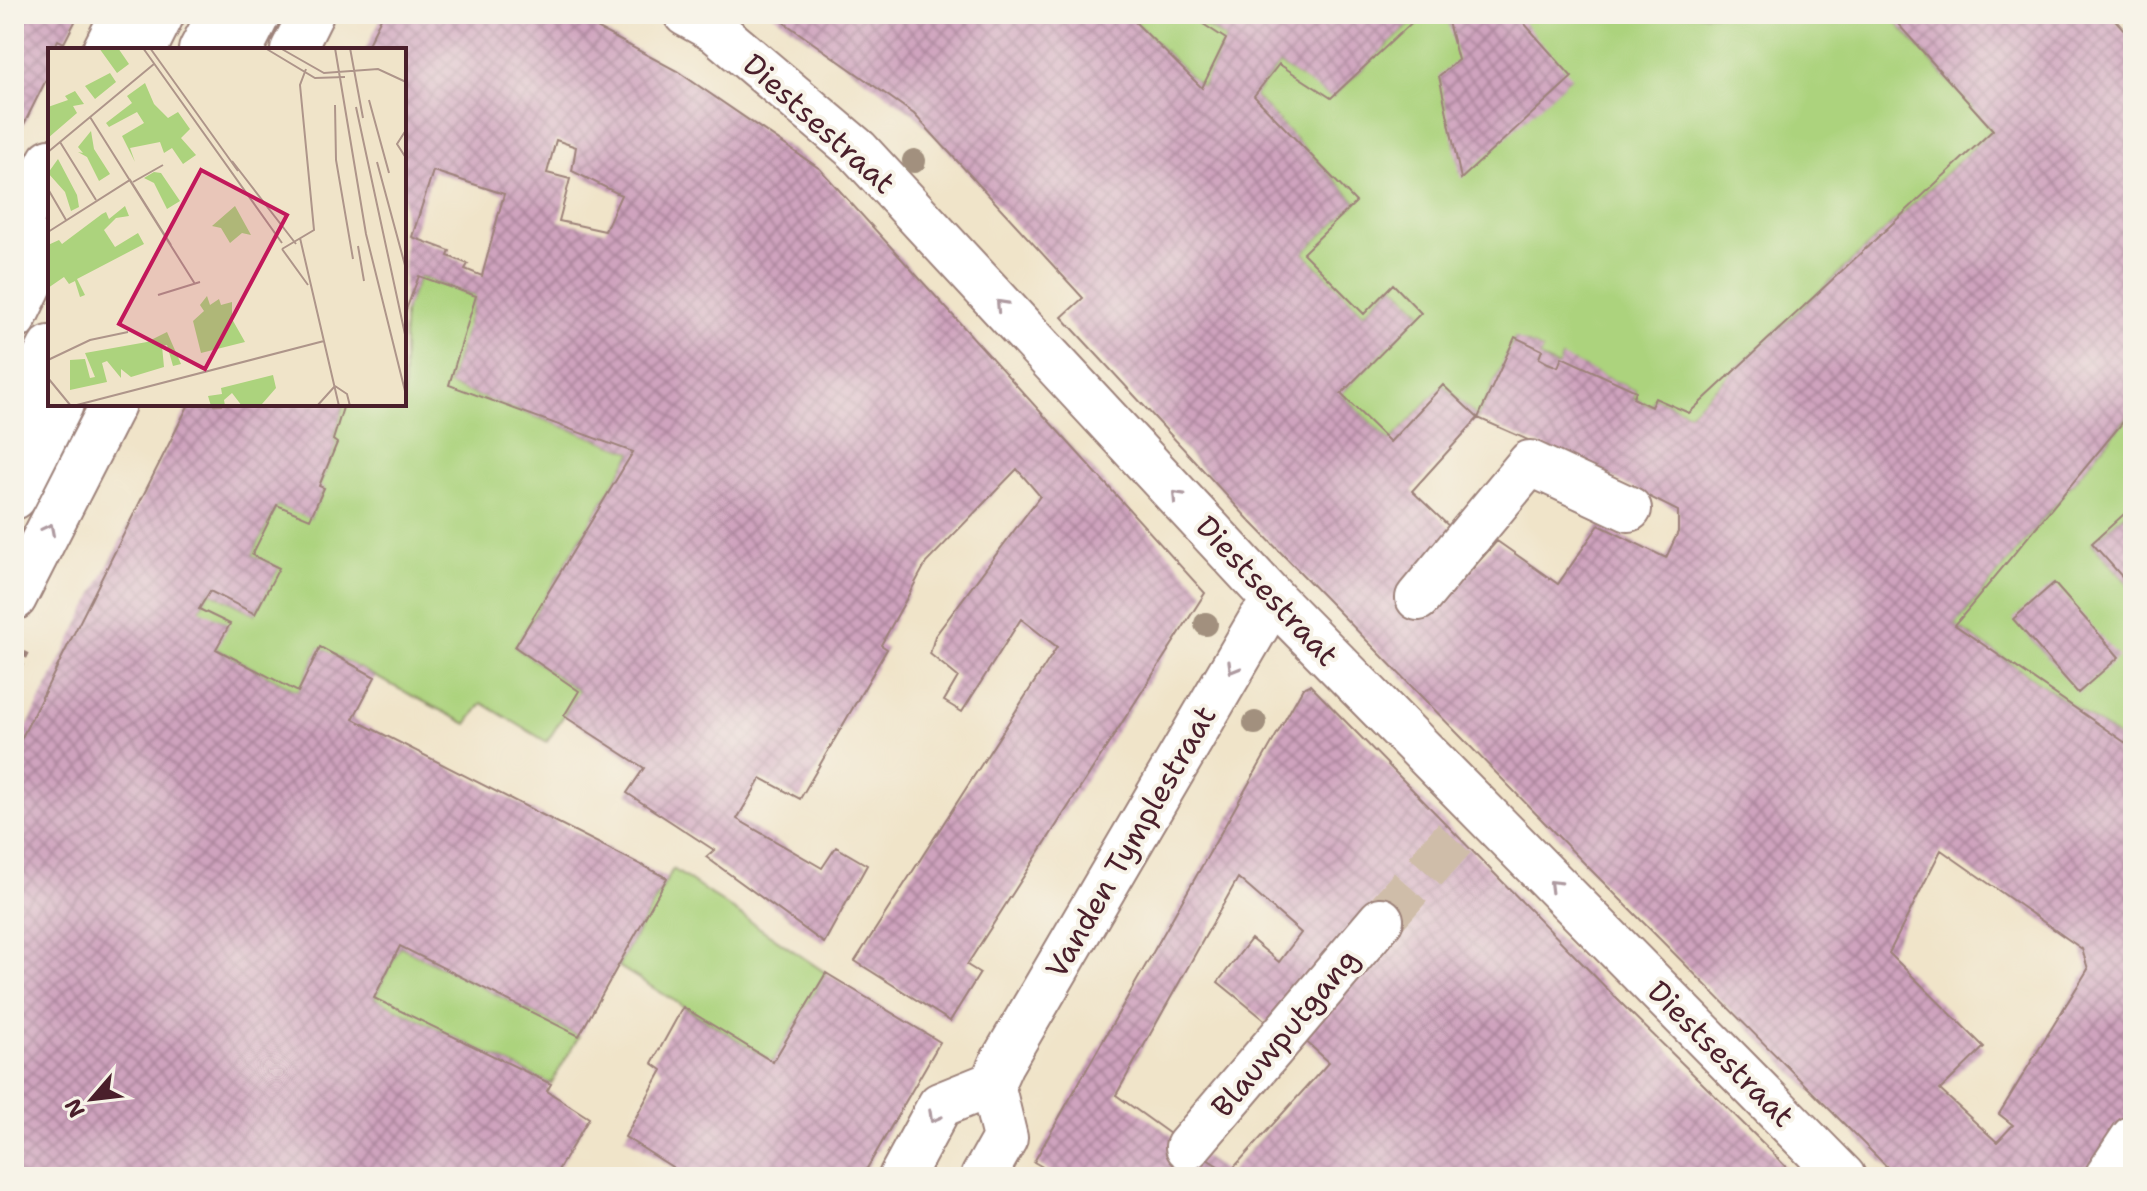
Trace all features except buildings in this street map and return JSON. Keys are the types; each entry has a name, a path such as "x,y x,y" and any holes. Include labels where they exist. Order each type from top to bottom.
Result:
{"street":[{"path":"106,48 123,14"},
{"path":"145,48 162,14"},
{"path":"202,48 220,14"},
{"path":"241,48 258,14"},
{"path":"294,48 311,14"},
{"name":"Diestsestraat","path":"686,14 715,30 857,150 1276,602 1360,667 1469,823 1609,940 1843,1177"},
{"path":"14,233 48,165"},
{"path":"14,318 48,248"},
{"path":"14,419 48,352"},
{"path":"14,497 60,406"},
{"path":"14,598 112,406"},
{"path":"1418,598 1530,463 1629,509"},
{"name":"Vanden Tymplestraat","path":"992,1084 1260,621 1276,602"},
{"name":"Blauwputgang","path":"1188,1147 1381,920"},
{"path":"901,1177 940,1105 992,1084 1005,1138 983,1177"},
{"path":"2107,1177 2133,1138"}],"green space":[{"path":"1127,14 1197,14 1194,19 1226,39 1202,88"},
{"path":"1421,14 1889,14 1993,130 1689,413 1655,398 1651,407 1633,398 1636,391 1562,358 1558,367 1539,358 1542,350 1515,338 1478,418 1443,385 1390,442 1341,394 1421,312 1393,284 1364,314 1303,253 1356,202 1254,96 1279,64 1332,97"},
{"path":"419,276 476,296 449,385 633,452 515,647 579,691 547,742 482,703 467,724 320,648 298,692 216,649 199,609 210,591 255,614 278,568 252,555 277,505 310,518 324,489 319,486 337,443 333,440 343,406 406,406 406,308"},
{"path":"2133,410 2133,506 2092,543 2133,589 2133,748 1955,625"},
{"path":"673,869 826,973 773,1062 618,966"},
{"path":"400,946 579,1036 551,1084 374,998"}],"tunnel":[{"path":"1381,920 1457,835"}]}
